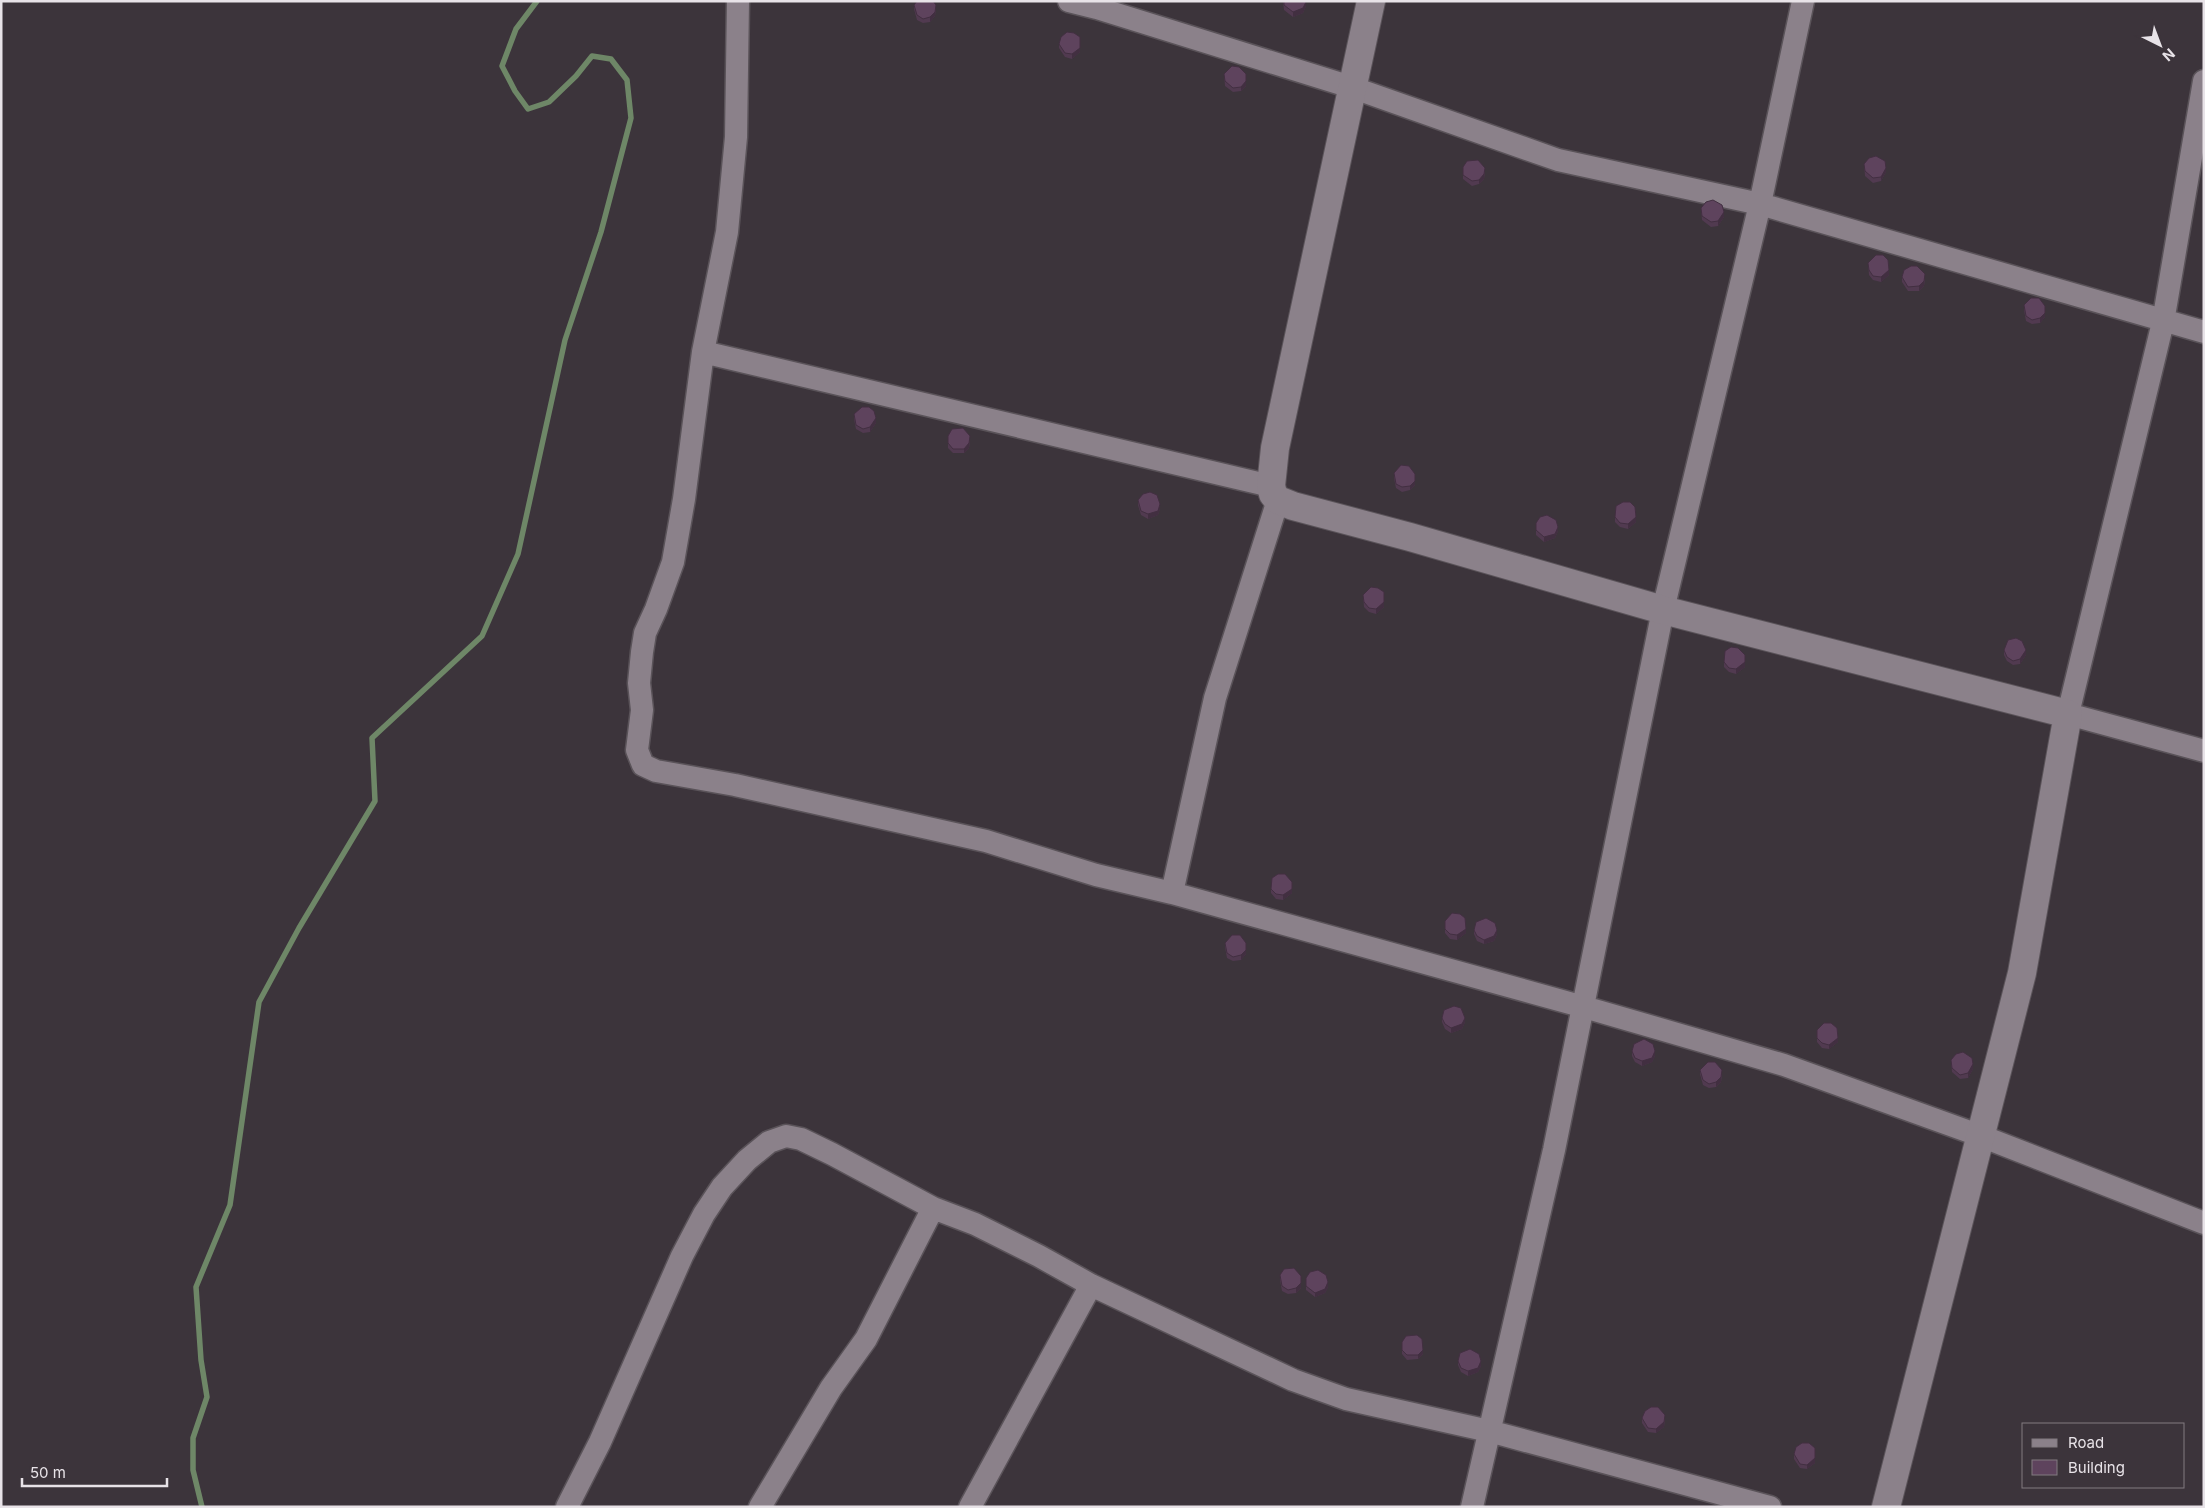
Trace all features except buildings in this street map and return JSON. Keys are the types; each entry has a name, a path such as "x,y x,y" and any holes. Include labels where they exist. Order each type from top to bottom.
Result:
{"street":[{"path":"738,1 736,137 727,232 702,352 684,499 672,562 656,609 645,633 639,683 642,710 636,750 642,765 656,771 736,785 986,841 1096,875 1172,893 1584,1007 1784,1065 1982,1136 2204,1223"},
{"path":"1069,1 1351,87 1558,160 1760,204 2163,322 2204,332"},
{"path":"1172,893 1215,698 1275,493 1275,448 1371,1"},
{"path":"1472,1507 1554,1150 1663,610 1760,204 1803,1"},
{"path":"1886,1507 2022,973 2068,714 2163,322 2204,81"},
{"path":"702,352 1275,493 1306,510 1410,537 1663,610 2068,714 2204,752"},
{"path":"567,1507 600,1442 695,1231 722,1187 747,1160 769,1142 786,1136 801,1139 933,1208 975,1224 1091,1285 1293,1380 1346,1399 1489,1431 1770,1507"},
{"path":"760,1507 831,1388 866,1339 933,1208"},
{"path":"970,1507 1091,1285"}],"waterway":[{"path":"202,1507 193,1470 193,1438 207,1397 201,1360 196,1287 230,1205 259,1002 299,928 375,801 372,738 482,636 518,554 565,340 601,232 631,118 627,80 611,59 592,56 576,76 549,102 528,109 515,91 502,66 516,29 537,1"}]}
